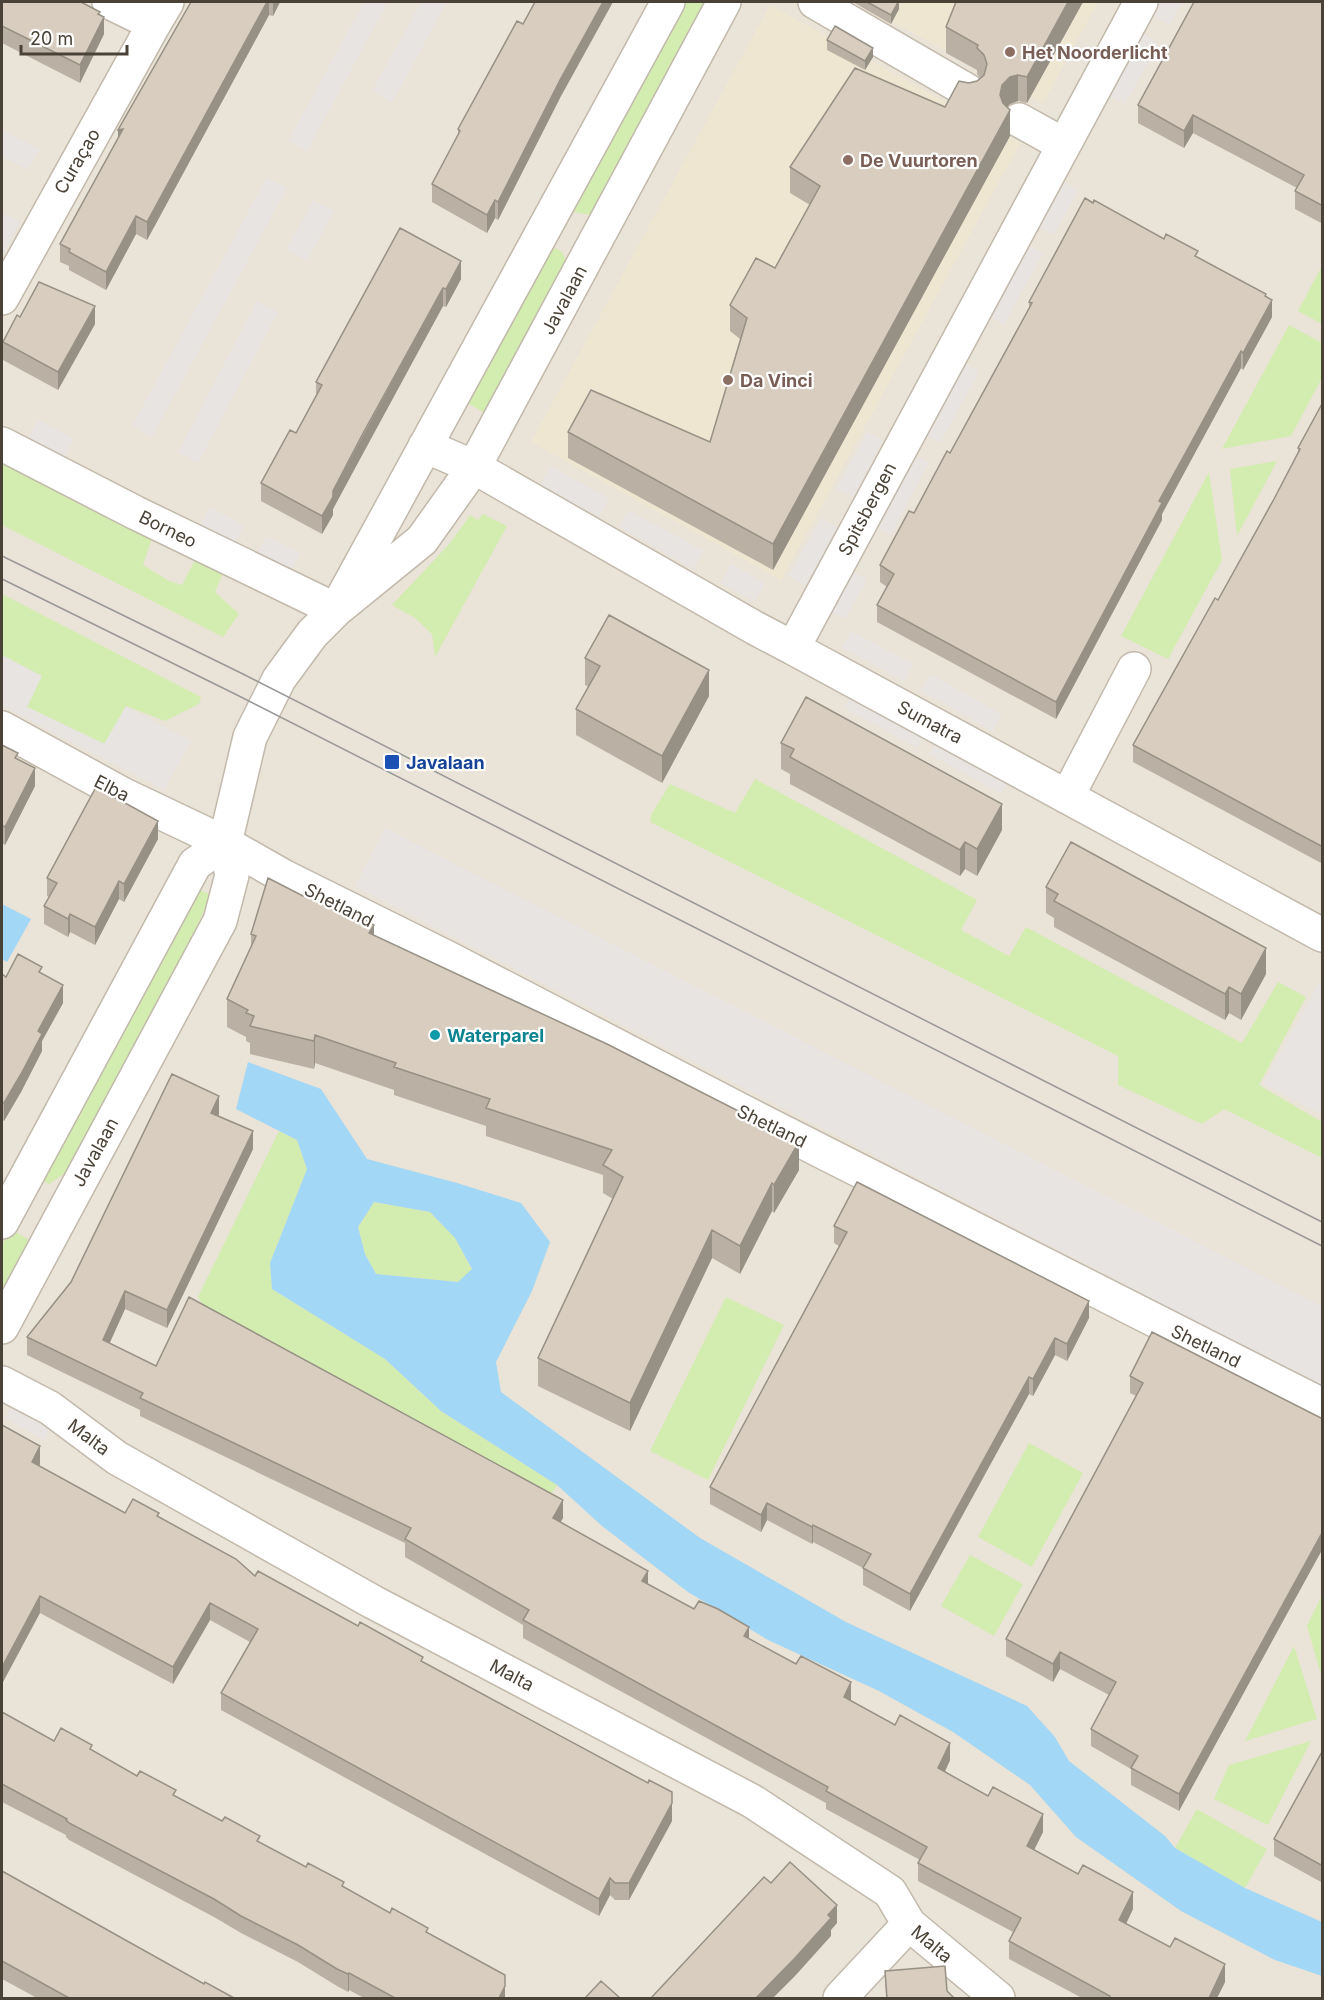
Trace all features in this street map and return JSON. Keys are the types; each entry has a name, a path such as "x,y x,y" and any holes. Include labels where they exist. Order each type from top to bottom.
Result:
{"street":[{"path":"109,2 161,13"},
{"name":"Javalaan","path":"336,610 668,2"},
{"name":"Javalaan","path":"2,1327 220,921 232,875 225,843 250,737 279,679 296,653 336,610 422,540 474,467 724,2"},
{"path":"815,2 968,91"},
{"name":"Spitsbergen","path":"793,648 1141,2"},
{"name":"Curaçao","path":"2,298 161,13"},
{"path":"1018,120 1064,145"},
{"path":"550,216 595,242"},
{"name":"Borneo","path":"2,444 136,513 336,610"},
{"path":"425,446 474,467 793,648"},
{"name":"Sumatra","path":"793,648 1322,934"},
{"path":"1067,797 1134,669"},
{"name":"Elba","path":"2,728 104,784 225,843"},
{"path":"57,1223 6,1203 195,864 225,843"},
{"name":"Shetland","path":"225,843 283,876 450,959 740,1110 1323,1405"},
{"name":"Malta","path":"2,1383 50,1408 117,1458 373,1602 752,1801 890,1892 909,1924 998,1998"},
{"path":"840,1998 909,1924"}],"shaded area":[{"path":"2,2 1322,2 1322,1998 2,1998"},
{"path":"364,2 388,2 307,151 288,141"},
{"path":"421,2 447,2 392,103 372,91"},
{"name":"Het Noorderlicht","path":"856,2 1098,2 1043,103"},
{"path":"1160,2 1182,2 1169,25 1152,15"},
{"name":"Da Vinci","path":"770,5 1020,143 781,580 531,442"},
{"path":"1142,33 1159,43 1125,104 1107,95"},
{"path":"2,130 39,149 28,170 2,157"},
{"path":"267,177 287,188 152,437 132,426"},
{"path":"1061,180 1078,190 1054,235 1036,225"},
{"path":"313,200 334,211 307,261 286,250"},
{"path":"2,212 20,222 2,258"},
{"path":"1026,244 1043,253 1004,325 988,315"},
{"path":"257,301 278,312 198,463 178,452"},
{"path":"962,362 979,372 940,443 923,434"},
{"path":"38,419 74,439 64,458 28,439"},
{"path":"867,432 883,440 853,497 836,489"},
{"path":"912,454 929,463 891,535 874,526"},
{"path":"550,466 609,498 599,517 540,485"},
{"path":"210,507 244,525 235,543 201,525"},
{"path":"629,510 704,551 693,569 619,527"},
{"path":"821,518 838,527 805,586 788,576"},
{"path":"266,536 300,553 291,571 257,554"},
{"path":"731,564 765,583 755,602 720,583"},
{"path":"850,570 867,580 845,619 828,610"},
{"path":"851,631 913,664 904,681 842,648"},
{"path":"2,655 42,676 27,707 104,744 126,706 191,741 164,790 2,706"},
{"path":"930,674 1002,714 993,731 921,691"},
{"path":"853,691 926,731 917,748 844,708"},
{"path":"938,737 1010,777 1001,794 929,754"},
{"path":"385,828 1322,1306 1322,1387 355,886"},
{"path":"1320,981 1322,982 1322,1115 1263,1084"},
{"path":"15,1399 55,1420 44,1440 5,1418"}],"green space":[{"path":"678,2 711,2 597,210 590,215 574,212 571,205"},
{"path":"549,248 562,252 566,266 485,413 462,400"},
{"path":"1322,266 1322,324 1298,311"},
{"path":"1289,325 1322,343 1322,378 1291,436 1222,449"},
{"path":"1277,461 1237,536 1230,469"},
{"path":"2,462 152,538 143,565 169,581 182,585 195,560 223,573 215,592 239,614 223,637 2,525"},
{"path":"1209,472 1222,560 1168,659 1121,636"},
{"path":"483,514 507,526 435,657 432,634 415,618 392,605 451,542 470,515 478,520"},
{"path":"2,594 201,697 199,704 165,721 126,706 105,744 27,707 2,655"},
{"path":"755,779 977,900 961,930 1009,956 1026,927 1242,1043 1278,982 1306,997 1259,1085 1322,1122 1322,1158 1224,1109 1202,1124 1118,1085 1118,1056 650,822 651,815 670,784 735,813"},
{"path":"195,888 211,895 172,982 71,1169 49,1184 41,1180"},
{"path":"279,1131 297,1140 307,1169 270,1263 272,1289 385,1359 441,1411 557,1485 550,1496 205,1309 198,1297"},
{"path":"374,1202 430,1212 455,1238 472,1270 458,1282 376,1274 365,1254 358,1227"},
{"path":"14,1231 29,1240 30,1248 2,1299 2,1245 8,1233"},
{"path":"726,1297 784,1325 708,1480 650,1451"},
{"path":"1029,1443 1083,1473 1032,1567 978,1537"},
{"path":"970,1555 1023,1584 994,1636 941,1606"},
{"path":"1322,1595 1322,1678 1307,1626"},
{"path":"1294,1646 1317,1719 1245,1741"},
{"path":"1311,1741 1268,1825 1214,1799 1229,1765"},
{"path":"1197,1809 1267,1849 1245,1888 1175,1848"}],"water":[{"path":"2,904 31,919 7,962 2,959"},
{"path":"248,1062 321,1089 367,1159 521,1203 550,1242 532,1291 496,1362 501,1392 700,1538 846,1622 1027,1706 1055,1737 1069,1761 1165,1836 1175,1848 1245,1888 1322,1922 1322,1976 1275,1960 1181,1911 1076,1837 1030,1785 953,1732 879,1691 768,1640 688,1592 602,1526 557,1485 441,1411 385,1359 272,1289 270,1263 307,1169 297,1140 236,1109","holes":["374,1202 430,1212 455,1238 472,1269 458,1282 376,1274 365,1254 358,1227"]}],"building":[{"path":"2,2 81,2 100,12 98,14 104,17 80,65 2,26"},
{"path":"191,2 267,2 147,222 136,216 106,272 69,252 70,249 60,244 123,129 118,130"},
{"path":"535,2 603,2 560,80 498,202 495,200 487,215 432,184 460,131 458,129 517,21 523,24"},
{"path":"867,2 898,2 891,15"},
{"path":"956,2 1068,2 1027,77 1018,75 1010,77 1002,85 1000,95 1003,103 1010,110 773,544 568,432 591,390 710,442 747,318 730,305 756,258 775,268 820,186 790,167 855,68 945,107 959,81 969,83 977,81 984,75 987,64 984,55 977,48 978,45 946,27"},
{"path":"1194,2 1323,2 1323,206 1295,191 1304,175 1193,115 1184,131 1138,105"},
{"path":"835,26 873,48 865,61 827,40"},
{"path":"1085,198 1093,203 1094,200 1164,239 1166,234 1198,251 1195,256 1266,294 1265,296 1272,300 1243,353 1241,351 1159,501 1162,503 1056,702 877,605 894,574 880,565 909,511 914,513 947,451 950,453 1032,303 1029,302"},
{"path":"400,228 461,261 446,289 443,288 361,437 322,516 261,483 290,430 296,433 322,385 316,382"},
{"path":"39,282 95,306 58,372 3,342 17,315 20,317"},
{"path":"1323,402 1323,847 1133,745 1215,598 1218,600 1274,499"},
{"path":"609,615 709,670 662,756 576,709 600,666 585,658"},
{"path":"806,697 1002,804 977,849 965,842 960,850 790,757 794,749 781,743"},
{"path":"2,745 18,753 15,758 35,768 5,827 2,825"},
{"path":"96,787 158,821 124,884 119,881 95,927 70,914 68,919 44,906 57,883 47,878"},
{"path":"1071,842 1266,948 1241,994 1229,987 1225,994 1054,901 1058,894 1046,887"},
{"path":"268,878 303,896 305,892 335,908 338,905 374,925 369,933 609,1045 799,1142 774,1185 772,1183 740,1246 712,1230 630,1403 538,1358 623,1177 603,1165 612,1150 486,1108 490,1099 394,1067 396,1063 315,1035 314,1041 250,1026 254,1016 246,1013 248,1010 227,999 256,936 251,934"},
{"path":"18,954 42,967 39,972 63,985 38,1031 42,1034 4,1103 2,1102 2,974 6,977"},
{"path":"172,1074 219,1096 211,1113 253,1131 167,1310 125,1291 103,1340 156,1366 189,1297 563,1500 553,1518 648,1571 642,1581 694,1609 699,1601 718,1609 749,1627 744,1636 796,1664 801,1656 851,1682 844,1697 895,1725 900,1715 950,1743 938,1768 988,1796 993,1787 1043,1814 1027,1846 1078,1874 1083,1865 1133,1892 1119,1920 1170,1947 1175,1938 1225,1964 1209,1998 1109,1998 1110,1996 1009,1941 1021,1918 918,1863 927,1847 826,1791 828,1787 523,1620 529,1610 405,1539 411,1528 140,1398 143,1393 27,1337 71,1282"},
{"path":"857,1182 1089,1301 1067,1344 1055,1338 1033,1379 1029,1377 910,1594 863,1568 871,1554 767,1503 761,1515 710,1487 847,1232 834,1226"},
{"path":"1152,1332 1323,1419 1323,1531 1179,1794 1131,1768 1138,1756 1091,1729 1116,1682 1060,1652 1053,1664 1006,1639 1143,1383 1130,1376"},
{"path":"2,1425 40,1446 32,1462 125,1513 133,1499 159,1513 157,1516 236,1559 255,1576 258,1571 358,1626 360,1622 423,1657 421,1661 648,1783 649,1780 672,1792 672,1803 629,1883 615,1883 610,1878 599,1899 221,1693 258,1629 210,1603 173,1667 40,1596 2,1667"},
{"path":"2,1712 54,1741 61,1728 92,1745 90,1749 137,1776 140,1771 176,1790 173,1795 222,1821 225,1817 260,1836 257,1841 306,1867 308,1863 344,1882 342,1886 390,1913 392,1908 428,1928 426,1932 505,1975 505,1986 499,1998 395,1998 337,1969 214,1899 69,1823 67,1819 2,1784"},
{"path":"1323,1750 1323,1862 1321,1865 1274,1839"},
{"path":"790,1862 837,1905 828,1915 831,1918 756,1998 651,1998 764,1877 771,1883"},
{"path":"2,1871 204,1984 205,1982 234,1998 69,1998 2,1961"},
{"path":"945,1966 947,1991 954,1998 887,1998 885,1971"},
{"path":"601,1981 620,1998 585,1998"}],"tram line":[{"path":"2,556 243,674 1322,1222"},
{"path":"2,579 233,693 1322,1246"}],"place":[{"name":"Het Noorderlicht","path":"1010,52"},
{"name":"De Vuurtoren","path":"848,160"},
{"name":"Da Vinci","path":"728,380"},
{"name":"Javalaan","path":"392,762"},
{"name":"Waterparel","path":"435,1035"}]}
